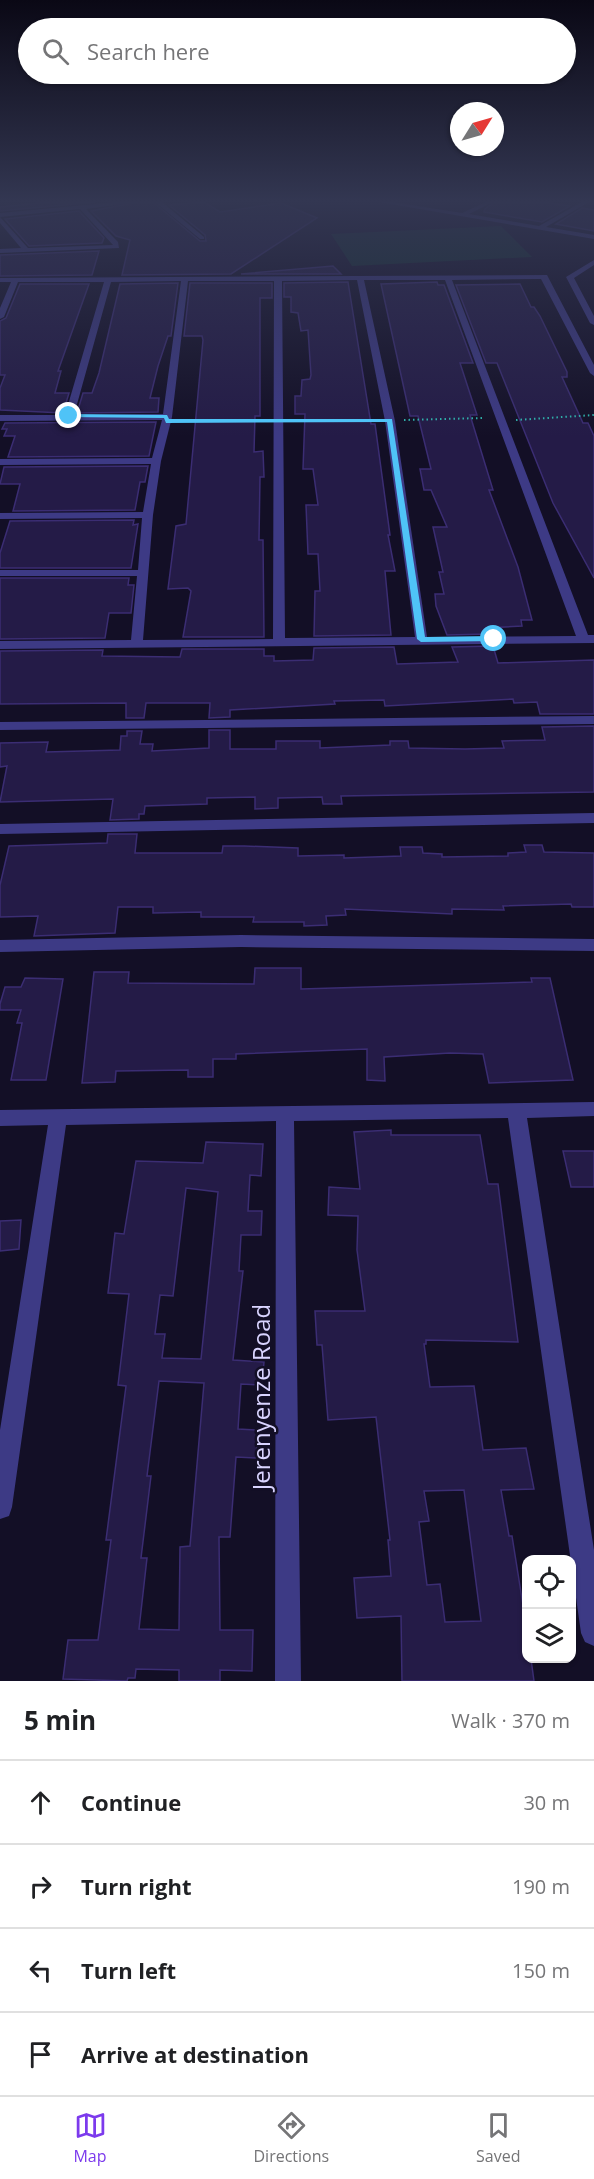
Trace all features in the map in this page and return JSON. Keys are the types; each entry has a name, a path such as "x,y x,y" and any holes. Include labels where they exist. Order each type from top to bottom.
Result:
{"street":[{"path":"0,317 15,280"},
{"path":"69,416 108,280"},
{"path":"137,642 148,515 156,461 166,419 185,280"},
{"path":"278,280 279,641"},
{"path":"361,280 390,421 421,639"},
{"path":"0,645 589,639 500,420 449,280"},
{"path":"546,280 594,373"},
{"path":"572,280 594,323"},
{"path":"0,418 69,416 166,419"},
{"path":"0,462 156,461"},
{"path":"0,516 148,515"},
{"path":"0,573 142,573"},
{"path":"0,726 594,720"},
{"path":"0,830 594,818"},
{"path":"0,946 241,941 594,945"},
{"path":"0,1118 594,1109"},
{"path":"516,1110 594,1634"},
{"name":"Jerenyenze Road","path":"285,1112 288,1681"},
{"path":"0,1507 58,1118"}],"path":[{"path":"166,419 500,420 594,415"}],"building":[{"path":"348,282 371,424 375,424 390,535 388,535 395,571 385,571 391,635 314,636 315,591 320,591 318,554 308,554 306,505 318,505 313,469 303,469 305,414 295,414 295,396 301,396 302,380 310,379 311,375 308,330 301,331 298,313 291,312 291,297 284,297 284,283"},
{"path":"437,282 438,285 444,285 473,363 460,363 477,415 470,415 493,490 489,490 518,567 532,620 521,620 522,626 486,628 488,634 447,635 436,606 435,594 444,594 439,572 443,572 433,527 447,527 431,490 424,490 420,469 431,469 418,416 410,416 381,284"},
{"path":"178,283 171,336 168,336 150,398 159,398 158,412 77,413 83,393 92,393 99,373 120,284"},
{"path":"190,283 272,283 272,298 260,298 260,416 255,416 254,452 263,451 264,477 260,477 259,540 263,540 264,637 183,637 191,591 188,588 168,589 176,526 186,524 203,340 202,336 184,336"},
{"path":"20,284 89,284 58,371 61,371 55,393 69,393 63,413 0,410 0,388 5,375 0,375 0,321 6,318"},
{"path":"520,284 531,307 534,307 540,316 567,372 567,377 562,377 583,423 588,423 594,436 594,578 553,503 497,363 486,363 456,285"},
{"path":"156,422 149,456 8,457 15,436 4,436 7,429 2,429 5,423"},
{"path":"148,466 145,482 140,482 135,510 13,511 20,484 0,484 4,467"},
{"path":"134,520 133,525 138,524 131,568 0,568 0,553 10,521"},
{"path":"0,578 129,578 128,585 134,585 131,613 109,613 105,638 0,639"},
{"path":"493,646 498,663 594,660 594,714 540,714 537,702 514,703 513,699 385,706 384,700 334,701 335,704 230,710 230,717 209,718 210,703 146,703 144,718 126,718 126,703 0,704 0,651 103,650 102,656 180,657 182,649 264,649 264,656 274,656 274,661 313,660 314,648 394,647 397,664 458,662 452,647"},
{"path":"594,726 594,792 341,796 342,804 323,804 322,797 278,798 278,808 255,809 255,797 207,798 207,804 145,806 144,814 139,814 139,819 110,820 113,799 0,802 7,766 0,767 0,743 48,742 46,752 120,750 121,736 127,736 127,731 142,731 140,744 153,744 152,751 209,748 209,730 230,730 230,749 276,749 276,741 320,741 320,748 390,745 390,741 408,741 409,748 504,748 502,741 545,740 542,727"},
{"path":"108,834 137,834 135,853 222,853 223,846 244,846 298,848 298,856 344,855 344,858 401,856 400,847 422,847 423,853 442,854 442,857 508,856 508,853 526,852 524,845 542,845 544,852 594,853 594,907 572,907 571,904 503,906 504,910 452,909 452,914 345,909 346,915 326,916 327,925 304,926 304,922 253,922 254,917 201,917 201,912 153,913 153,907 118,907 115,933 34,936 38,916 0,917 0,885 9,846 107,843"},
{"path":"255,968 301,968 301,989 532,982 531,978 550,978 573,1080 489,1083 483,1054 450,1053 384,1057 385,1081 367,1080 367,1049 236,1054 236,1059 213,1059 213,1077 188,1077 188,1070 116,1071 115,1082 82,1083 94,972 129,972 128,983 254,984"},
{"path":"25,978 63,979 46,1080 11,1080 22,1023 17,1023 21,1010 0,1010 0,1004 5,987 21,987"},
{"path":"391,1130 391,1135 480,1135 488,1184 498,1184 518,1342 426,1340 424,1344 430,1387 474,1386 483,1450 526,1448 534,1489 501,1490 509,1536 512,1536 522,1599 522,1663 532,1663 534,1681 402,1681 401,1616 357,1618 354,1578 391,1576 388,1540 390,1540 376,1417 328,1420 322,1345 317,1345 315,1311 365,1311 357,1250 358,1216 328,1215 329,1187 360,1189 354,1132","holes":["464,1490 481,1621 445,1622 440,1584 427,1585 419,1522 429,1521 424,1491"]},
{"path":"206,1142 263,1144 261,1176 250,1175 248,1211 262,1211 261,1235 241,1235 239,1271 243,1271 233,1360 264,1362 262,1385 241,1384 238,1429 258,1430 256,1458 236,1457 230,1537 219,1537 220,1630 253,1630 252,1671 220,1670 220,1681 179,1681 179,1670 136,1669 135,1678 128,1678 127,1681 63,1679 68,1640 98,1640 111,1540 106,1540 126,1386 118,1385 129,1294 108,1293 115,1233 124,1234 136,1161 203,1163","holes":["186,1188 218,1192 201,1359 162,1358 165,1334 155,1334 160,1295 173,1296","159,1381 204,1383 190,1546 180,1547 179,1630 139,1629 147,1558 141,1558 151,1476 147,1476"]},
{"path":"563,1151 594,1151 594,1187 571,1187"},
{"path":"21,1220 19,1249 0,1251 0,1221"}],"route":[{"path":"69,416 167,417 166,421 390,421 421,639 494,639"}]}
